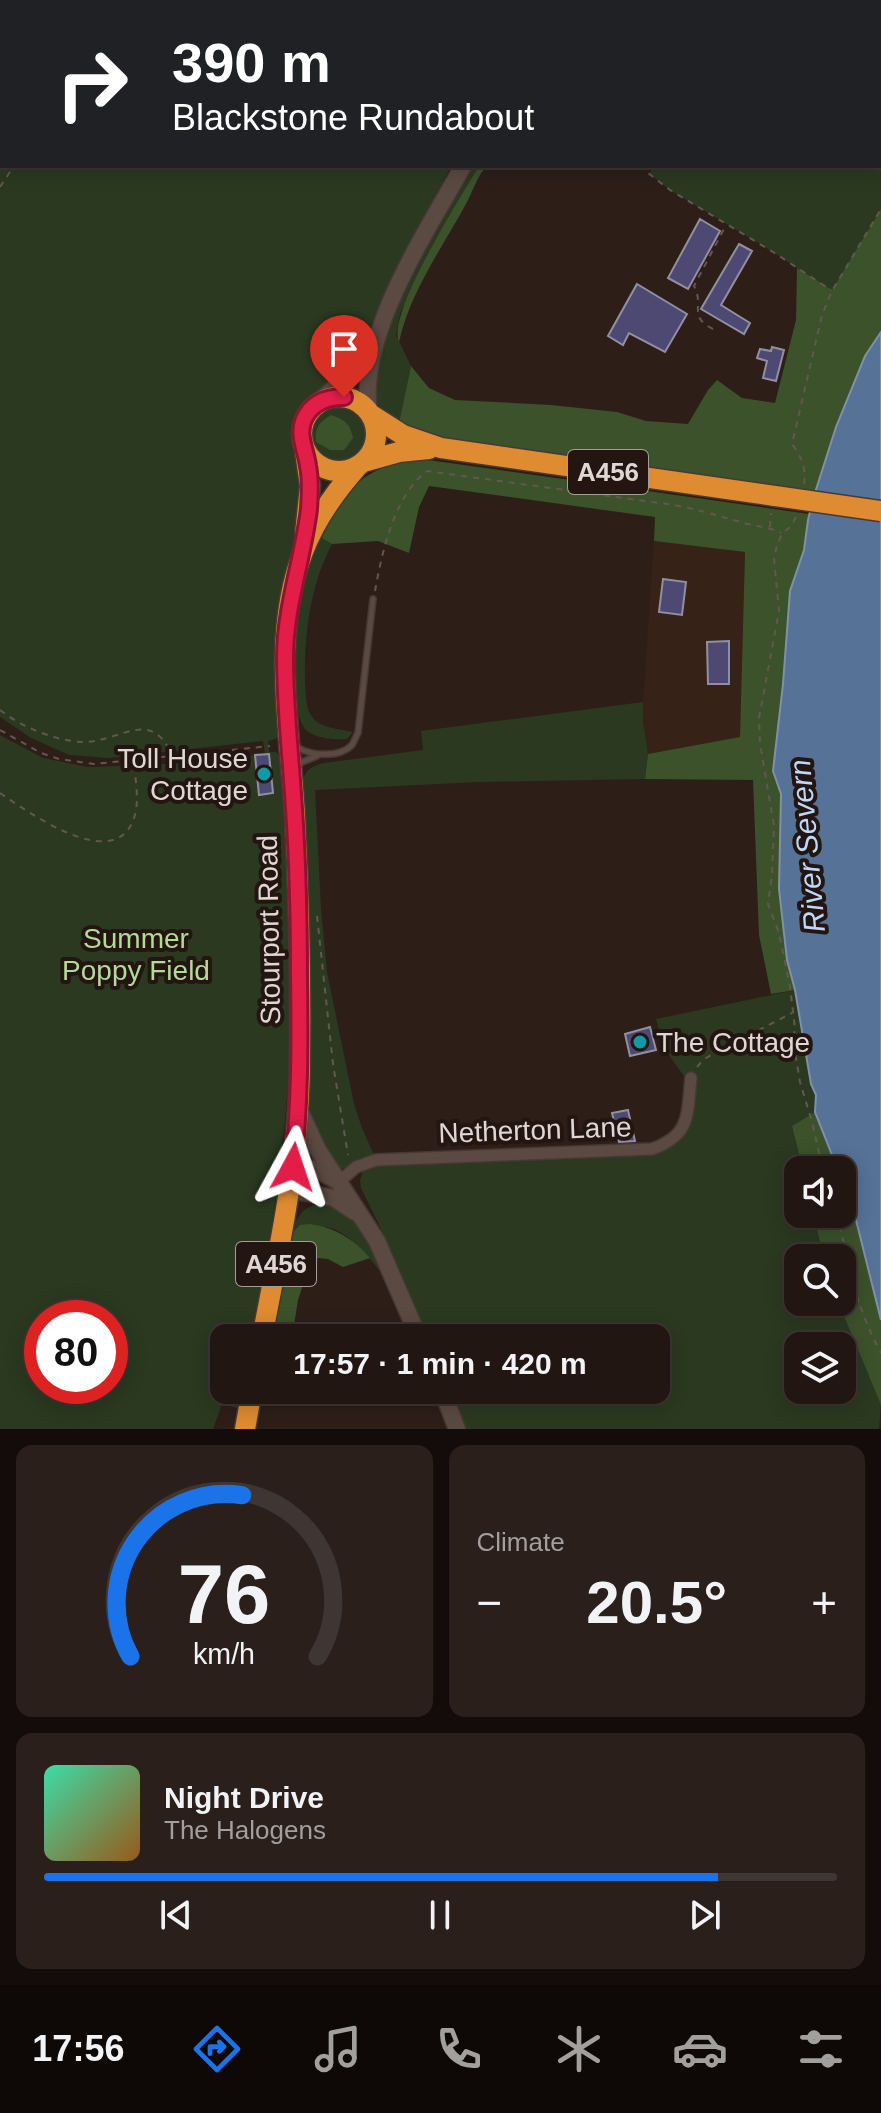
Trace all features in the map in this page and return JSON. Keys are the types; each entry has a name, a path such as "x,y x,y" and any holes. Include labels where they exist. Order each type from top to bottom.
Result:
{"highway":[{"name":"A456","path":"441,448 399,452 341,471 330,470 311,460 301,440 301,428 311,408 320,401 344,397 355,400 403,435 441,448 773,502"},
{"name":"A456","path":"360,464 371,454 375,443 376,432 370,413"},
{"name":"Stourport Road","path":"293,1167 299,1105 299,897 291,773 282,744 286,632 293,585 303,550 310,486 305,451"},
{"name":"Stourport Road","path":"303,550 331,499 360,464"},
{"path":"773,502 881,511"},
{"name":"A456","path":"265,1324 293,1167"},
{"path":"245,1429 249,1404"}],"main road":[{"path":"370,413 367,385 376,338 405,273 462,168"},
{"path":"320,401 376,338"},
{"path":"299,1105 310,1136 344,1177 385,1257 413,1324"},
{"path":"293,1167 344,1177"},
{"path":"290,1190 334,1198 363,1218"},
{"path":"447,1404 457,1429"}],"street":[{"name":"Netherton Lane","path":"344,1177 364,1163 376,1160 652,1149 668,1143 682,1128 686,1120 691,1078"}],"lane":[{"path":"291,773 302,762 318,755 344,751 353,744 358,733 373,599"},
{"path":"282,744 318,755"}],"path":[{"path":"0,187 13,168"},
{"path":"642,168 670,190 832,291"},
{"path":"802,490 806,471 802,458 792,444 822,315 832,291 881,209"},
{"path":"713,329 698,318 699,295 694,286 726,224"},
{"path":"373,599 381,561 403,500 418,478 427,471 674,505 770,528 782,534"},
{"path":"770,528 773,502"},
{"path":"798,514 782,534 774,559 779,611 759,718 760,743 774,826 768,904 779,933 793,1012 793,1040 800,1082 820,1156"},
{"path":"0,710 42,733 80,742 104,740 133,729 147,729 161,737 172,757"},
{"path":"0,730 41,753 94,764 282,744"},
{"path":"0,793 76,838 109,841 127,830 134,819 134,760"},
{"path":"316,910 333,1064 346,1133 344,1177"},
{"path":"691,1078 703,1060 793,1012"},
{"path":"840,1228 860,1303 881,1353"}],"shaded area":[{"path":"654,541 745,552 740,738 648,754 643,702"}],"green space":[{"name":"Summer Poppy Field","path":"0,168 450,168 367,333 336,374 308,402 297,420 296,444 303,470 300,514 287,572 280,735 268,741 269,752 276,752 281,758 291,944 290,1055 276,1197 256,1324 210,1324 210,1404 222,1404 213,1429 0,1429 0,735 43,758 88,767 153,765 265,754 263,741 109,758 69,755 31,738 0,717"},
{"path":"471,168 478,168 433,244 400,314 396,335 411,366 399,423 376,402 374,383 403,291"},
{"path":"478,168 486,168 419,288 399,342 398,328 404,307 443,227"},
{"path":"653,168 881,168 881,209 832,291 649,174"},
{"path":"881,209 881,332 866,356 836,427 816,491 438,437 399,423 411,366 429,388 455,400 617,412 646,421 688,424 717,380 742,398 775,403 796,320 797,268 832,290"},
{"path":"339,405 350,407 359,414 366,423 366,445 359,454 350,461 339,463 328,461 319,454 312,445 310,434 312,423 319,414 328,407"},
{"path":"331,415 350,429 353,438 344,450 330,450 316,442 319,426"},
{"path":"421,459 809,514 804,550 790,591 773,771 781,794 779,889 787,960 795,990 771,994 759,935 753,780 645,779 648,754 740,737 745,552 654,541 655,517 429,486 419,507 409,553 378,541 332,544 318,536 339,504 359,482 384,468"},
{"path":"318,536 332,544 318,577 307,629 306,701 316,721 331,728 353,732 347,739 310,733 300,720 297,704 295,662 300,602"},
{"path":"643,702 648,754 645,779 479,782 315,790 327,972 354,1104 374,1155 651,1146 668,1140 680,1126 687,1087 684,1076 665,1050 656,1019 795,990 811,1084 816,1095 815,1112 792,1126 800,1156 784,1156 784,1228 816,1228 820,1244 784,1244 784,1316 844,1316 851,1332 784,1332 784,1404 856,1404 856,1345 881,1405 879,1429 466,1429 456,1404 670,1404 670,1324 423,1324 361,1188 363,1170 352,1165 339,1170 332,1163 309,1114 302,782 310,769 324,763 423,750 421,731"},
{"path":"815,1112 832,1156 800,1156 792,1126"},
{"path":"320,1204 333,1207 354,1221 369,1242 385,1278 357,1245 339,1232 317,1227 290,1235 300,1214"},
{"path":"856,1220 881,1320 881,1405 856,1345 856,1332 851,1332 844,1316 856,1316 856,1244 820,1244 816,1228 856,1228"},
{"path":"300,1225 328,1228 344,1235 370,1258 343,1267 328,1259 318,1258 309,1266 294,1324 273,1324 290,1235"},
{"path":"222,1404 244,1404 243,1410"}],"water":[{"name":"River Severn","path":"881,332 881,1320 856,1220 856,1156 832,1156 815,1112 816,1095 811,1084 787,960 779,889 781,794 773,771 790,591 804,550 813,499 836,427 865,356"}],"building":[{"path":"700,219 720,231 688,289 668,278"},
{"path":"739,244 752,251 721,305 750,323 744,334 701,309"},
{"path":"637,284 687,314 665,352 629,333 623,345 608,336"},
{"path":"772,347 784,350 776,381 763,378 767,361 757,358 760,349 771,351"},
{"path":"663,579 686,582 682,615 659,612"},
{"path":"729,641 729,684 708,684 707,642"},
{"name":"Toll House Cottage","path":"269,754 273,793 259,795 255,755"},
{"name":"The Cottage","path":"650,1027 656,1050 630,1056 625,1034"},
{"path":"628,1110 635,1141 619,1142 612,1113"}],"place":[{"name":"Toll House Cottage","path":"264,774"},
{"name":"The Cottage","path":"640,1042"}],"route":[{"path":"293,1167 299,1105 299,897 286,702 286,632 309,505 309,469 301,428 311,408 320,401 344,397"}]}
